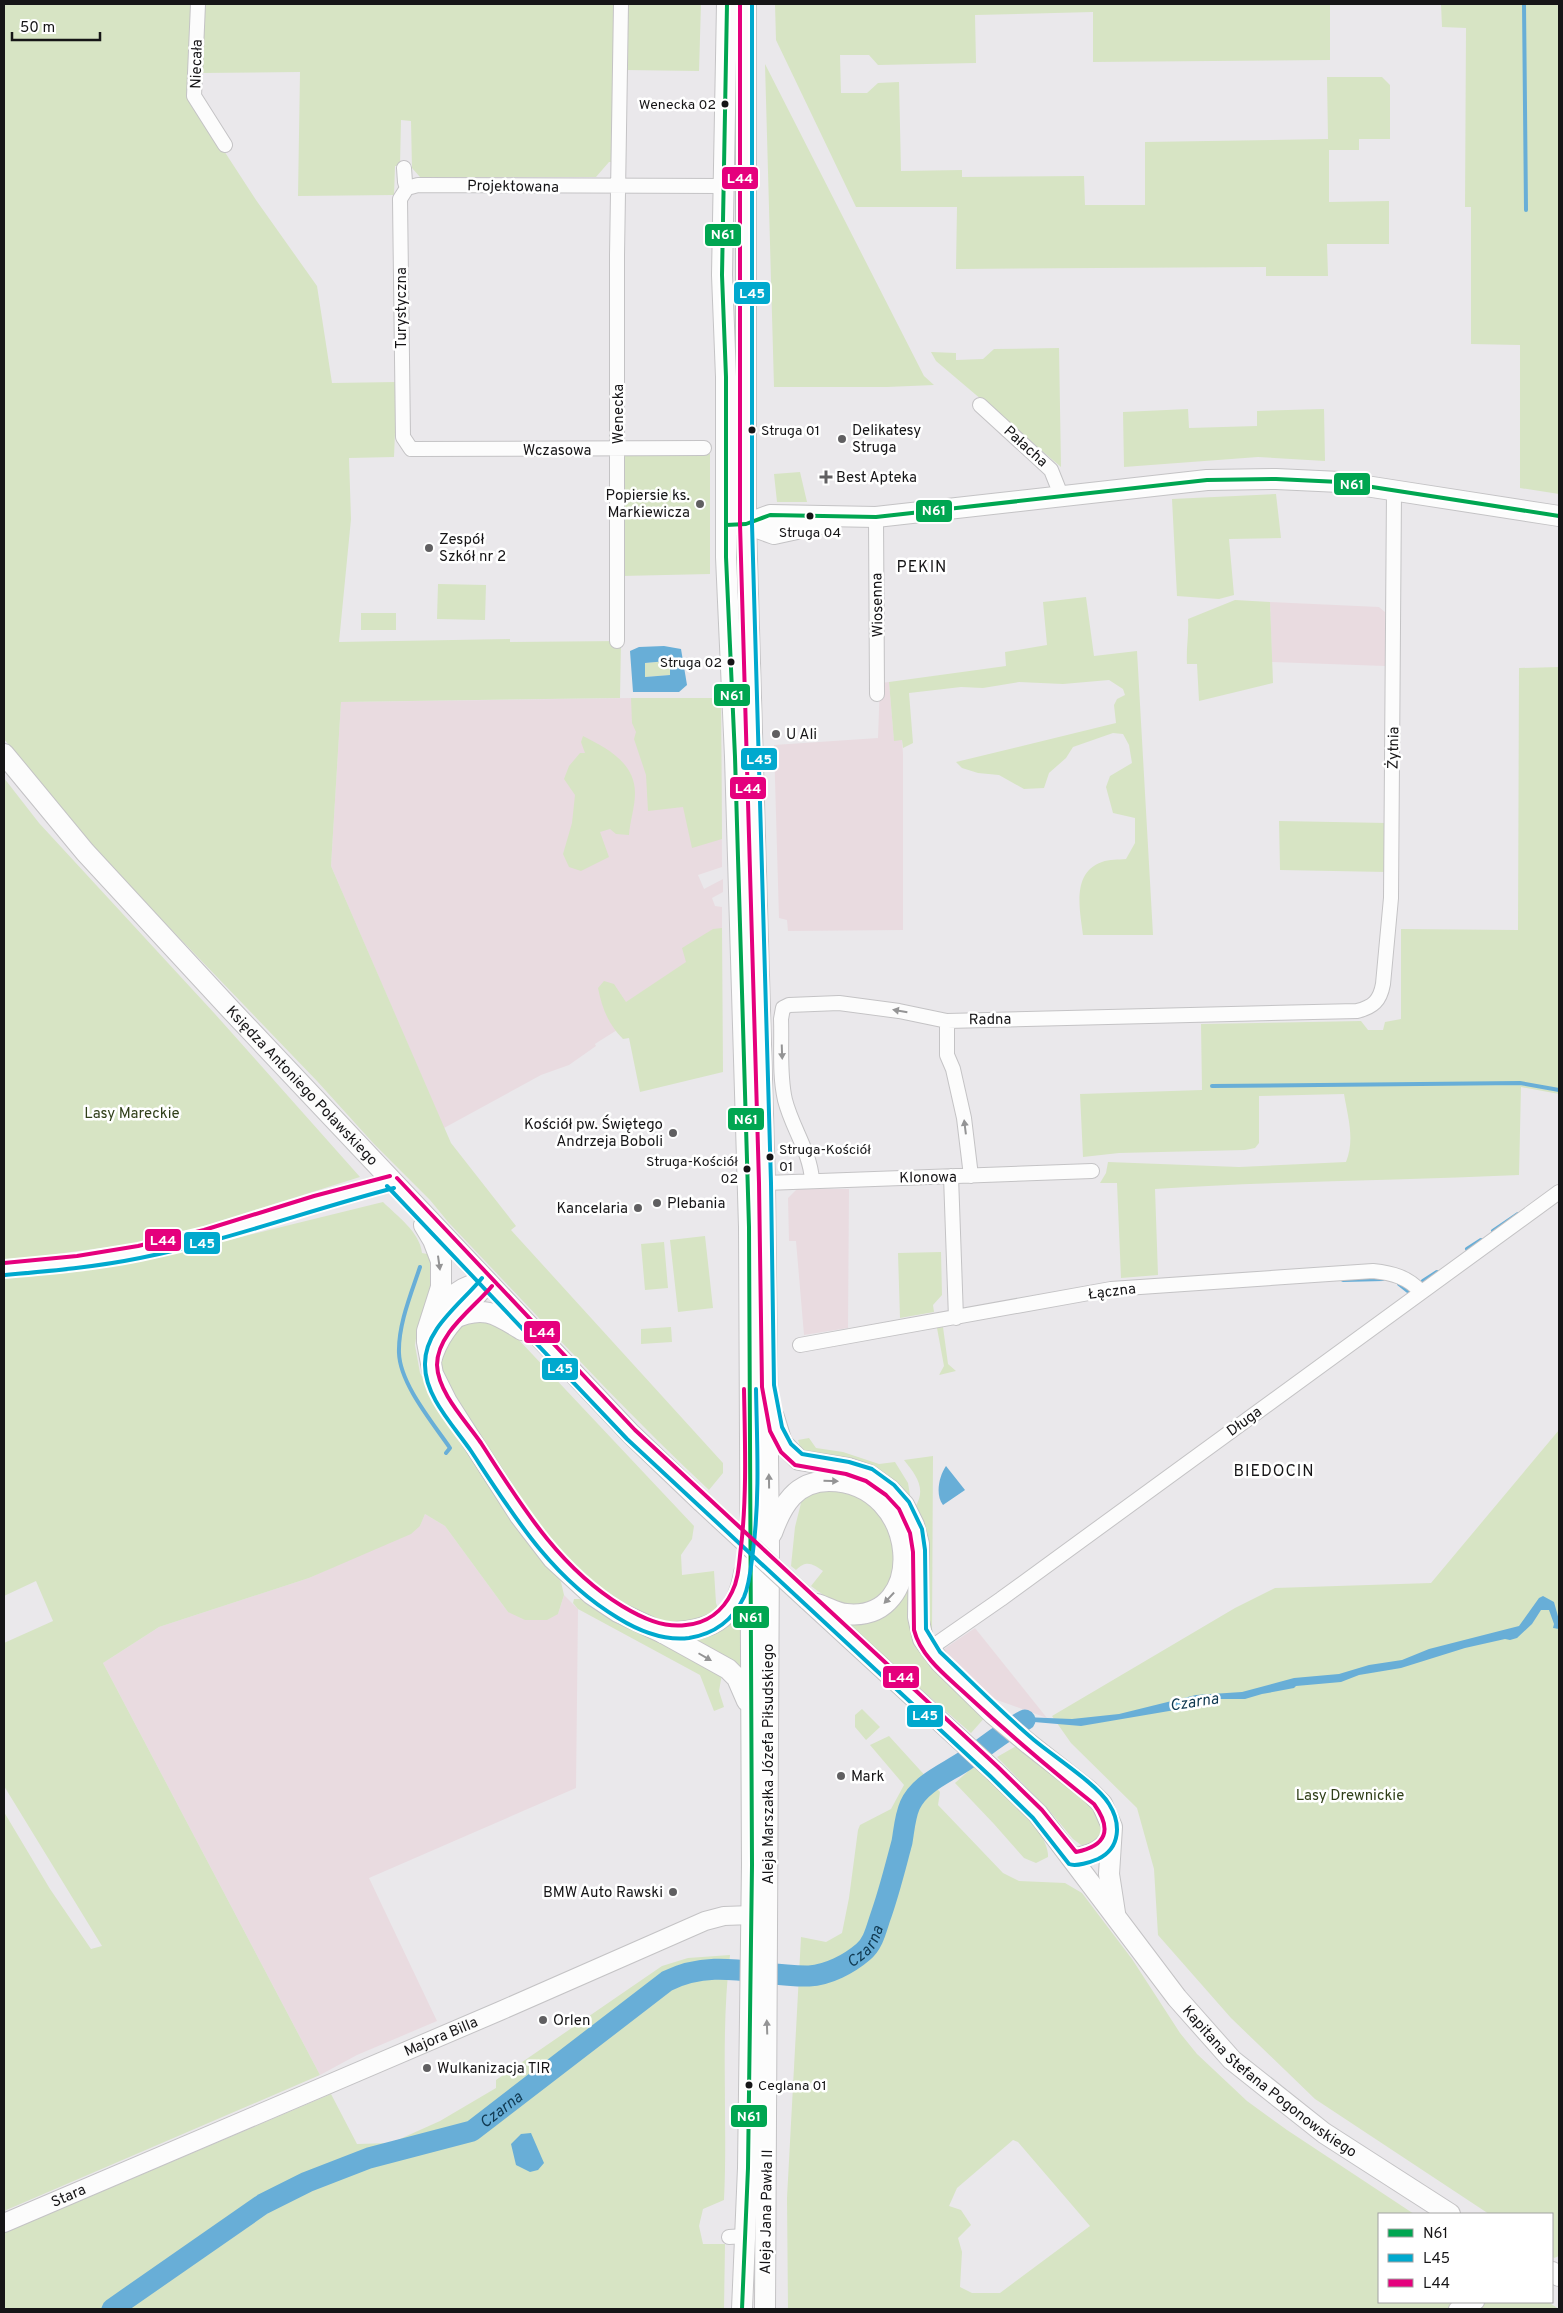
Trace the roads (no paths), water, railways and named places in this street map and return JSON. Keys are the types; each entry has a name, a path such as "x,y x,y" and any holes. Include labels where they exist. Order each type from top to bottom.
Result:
{"main road":[{"name":"Aleja Marszałka Józefa Piłsudskiego","path":"741,5 723,186 722,275 726,377 726,525 750,1236 752,1915 759,1956"},
{"name":"Aleja Marszałka Józefa Piłsudskiego","path":"741,5 746,524 765,1182 768,1386 769,1547 758,1996"},
{"path":"726,525 746,524 774,534 848,517 876,516 1207,480 1276,479 1340,482 1559,516"},
{"name":"Księdza Antoniego Poławskiego","path":"4,754 86,852 412,1204 631,1434 702,1502 960,1739 1038,1814 1073,1859 1116,1920"},
{"path":"412,1204 433,1240 440,1261 440,1287 431,1318 427,1342 430,1365 446,1402 520,1516 553,1559 580,1585 604,1603 728,1669 744,1689 751,1713"},
{"path":"431,1318 461,1288 474,1283 487,1282"},
{"path":"430,1365 435,1345 452,1319 478,1295 487,1282"},
{"path":"452,1319 476,1312 495,1313 548,1346"},
{"path":"768,1386 776,1430 786,1448 799,1460 848,1468 869,1475 895,1494 908,1513 916,1531 919,1550 920,1630 929,1649 993,1714 1099,1800 1111,1821 1109,1874 1116,1920"},
{"path":"769,1547 777,1521 788,1500 799,1489 809,1484 828,1481 852,1484 874,1496 890,1513 901,1535 904,1559 900,1582 889,1599 872,1610 854,1614 841,1613 808,1600"},
{"path":"663,1633 701,1629 712,1625 726,1614 742,1588 751,1524"},
{"path":"1073,1859 1098,1852 1104,1848 1111,1837"},
{"name":"Kapitana Stefana Pogonowskiego","path":"1116,1920 1195,2020 1247,2074 1354,2153 1448,2213"},
{"name":"Aleja Jana Pawła II","path":"742,2309 737,2236 758,1996"},
{"name":"Aleja Jana Pawła II","path":"758,1996 768,2077 765,2309"}],"street":[{"name":"Niecała","path":"198,4 194,96 225,145"},
{"name":"Wenecka","path":"617,641 621,4"},
{"name":"Turystyczna","path":"404,168 404,182 407,188 400,199 401,388 403,437 411,449"},
{"name":"Projektowana","path":"407,188 418,185 619,187"},
{"path":"619,187 723,186"},
{"name":"Pałacha","path":"980,405 1051,470 1061,495"},
{"name":"Wczasowa","path":"411,449 704,448"},
{"name":"Żytnia","path":"1375,1003 1381,995 1383,984 1391,898 1394,491"},
{"name":"Wiosenna","path":"876,516 877,694"},
{"name":"Radna","path":"812,1180 811,1165 785,1101 781,1018 783,1008 789,1005 839,1003 948,1020 1357,1011 1369,1008 1375,1003"},
{"path":"948,1020 947,1055 953,1069 964,1118 971,1176"},
{"name":"Klonowa","path":"765,1182 1092,1171"},
{"path":"951,1176 956,1318"},
{"path":"4,1269 78,1262 139,1252 206,1236 316,1202 392,1182"},
{"name":"Długa","path":"929,1649 1001,1599 1559,1192"},
{"name":"Łączna","path":"800,1345 1111,1289 1350,1272 1392,1273 1408,1280 1421,1292"},
{"name":"Majora Billa","path":"131,2167 500,2011 705,1921 724,1916 752,1915"},
{"name":"Stara","path":"4,2223 131,2167"},
{"path":"1456,2309 1474,2303"}],"water":[{"path":"664,646 681,649 687,685 679,692 633,692 630,651 639,647","holes":["667,661 670,665 670,675 645,677 645,663"]},
{"path":"946,1466 965,1490 943,1505 939,1496 939,1485 941,1475"},
{"path":"1543,1596 1554,1602 1559,1620 1559,1629 1553,1628 1554,1624 1549,1610 1541,1610 1532,1624 1517,1638 1465,1648 1401,1668 1359,1675 1341,1682 1296,1686 1245,1699 1217,1699 1175,1710 1081,1726 1034,1722 1021,1725 1015,1720 1023,1717 1072,1719 1119,1714 1196,1695 1242,1692 1294,1678 1339,1674 1369,1665 1402,1660 1429,1649 1519,1626 1539,1598"},
{"path":"531,2133 544,2163 538,2170 530,2172 516,2165 511,2144 521,2134"}],"waterway":[{"path":"1524,4 1526,210"},
{"path":"1212,1086 1520,1083 1559,1090"},
{"path":"1493,1231 1518,1214"},
{"path":"1467,1249 1481,1240"},
{"path":"420,1267 403,1321 399,1353 401,1365 411,1390 450,1448 446,1453"},
{"path":"1423,1281 1437,1272"},
{"path":"1343,1280 1383,1279"},
{"path":"1399,1284 1409,1292"},
{"name":"Czarna","path":"112,2309 263,2204 307,2182 369,2158 472,2131 667,1981 702,1970 720,1969 809,1976 831,1971 851,1961 866,1949 874,1936 902,1842 907,1814 914,1797 935,1779 1025,1720"}],"place":[{"name":"Wenecka 02","path":"725,104"},
{"name":"Struga 01","path":"752,430"},
{"name":"Delikatesy Struga","path":"842,439"},
{"name":"Best Apteka","path":"826,477"},
{"name":"Popiersie ks. Markiewicza","path":"700,504"},
{"name":"Struga 04","path":"810,516"},
{"name":"Zespół Szkół nr 2","path":"429,548"},
{"name":"Struga 02","path":"731,662"},
{"name":"U Ali","path":"776,734"},
{"name":"Kościół pw. Świętego Andrzeja Boboli","path":"673,1133"},
{"name":"Struga-Kościół 01","path":"770,1157"},
{"name":"Struga-Kościół 02","path":"747,1169"},
{"name":"Plebania","path":"657,1203"},
{"name":"Kancelaria","path":"638,1208"},
{"name":"Mark","path":"841,1776"},
{"name":"BMW Auto Rawski","path":"673,1892"},
{"name":"Orlen","path":"543,2020"},
{"name":"Wulkanizacja TIR","path":"427,2068"},
{"name":"Ceglana 01","path":"749,2085"}],"district":[{"name":"PEKIN","path":"922,566"},
{"name":"BIEDOCIN","path":"1274,1470"}],"park label":[{"name":"Lasy Mareckie","path":"132,1113"},
{"name":"Lasy Drewnickie","path":"1350,1795"}]}
